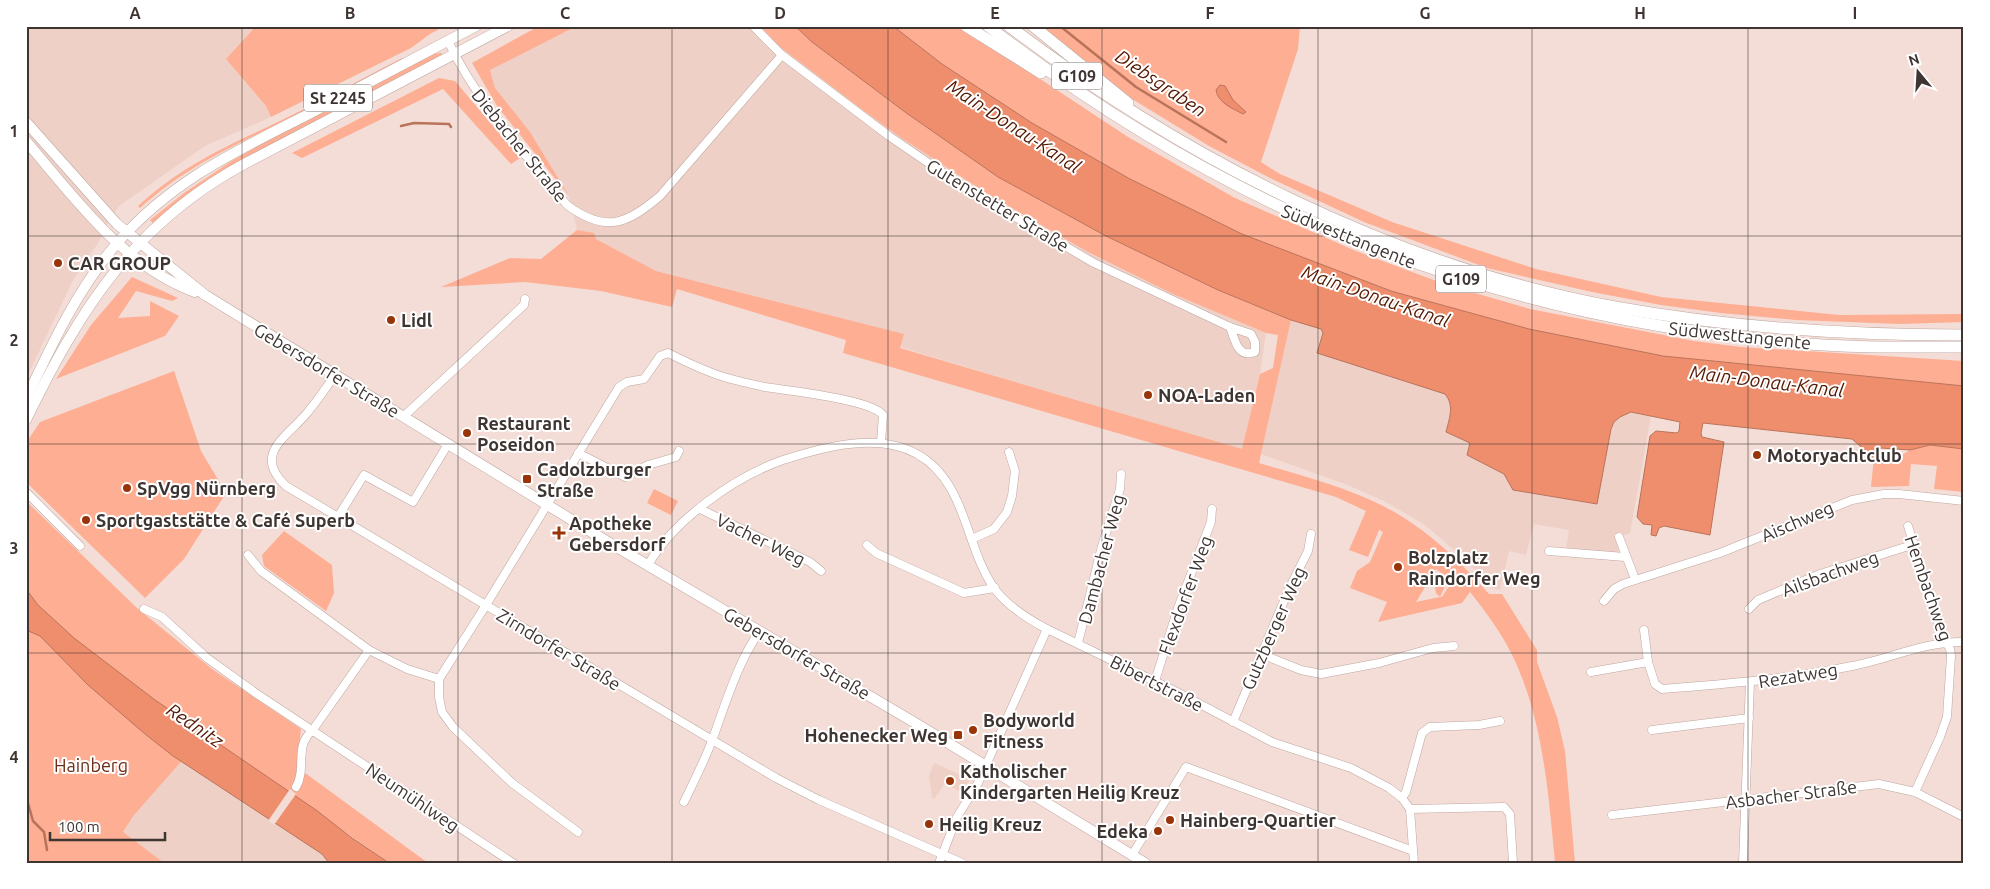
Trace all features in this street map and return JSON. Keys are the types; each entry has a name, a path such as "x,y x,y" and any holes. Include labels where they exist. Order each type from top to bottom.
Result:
{"highway":[{"path":"966,26 1038,73 1058,78"},
{"name":"Südwesttangente","path":"988,26 1058,78 1155,141 1256,196 1332,232 1436,271 1557,306 1678,330 1796,343 1893,347 1964,347"},
{"name":"Südwesttangente","path":"1009,26 1084,81 1147,122 1239,174 1336,220 1434,258 1506,281 1614,307 1732,324 1857,334 1964,334"},
{"path":"1033,26 1114,91 1147,122"},
{"path":"1943,335 1964,330"},
{"path":"1893,347 1964,355"}],"main road":[{"name":"St 2245","path":"26,399 69,313 95,272 127,233 164,197 208,167 476,26"},
{"name":"St 2245","path":"26,420 55,362 92,301 139,243 180,205 220,178 508,26"},
{"name":"Gebersdorfer Straße","path":"26,122 127,233 205,296 648,565 1145,863"},
{"name":"Gebersdorfer Straße","path":"26,141 74,197 130,254 167,278 205,296"}],"street":[{"name":"Gutenstetter Straße","path":"753,26 782,55 889,136 959,184 1094,262 1230,327"},
{"name":"Diebacher Straße","path":"448,41 464,73 488,108 567,205 594,221 610,223 642,212 660,196 782,55"},
{"path":"404,416 524,305 525,299"},
{"path":"578,832 512,783 453,728 442,712 438,679 486,605 619,387 627,382 644,379 660,356 668,353 692,365 722,376 763,386 850,401 879,410 883,415 882,442 846,444 818,449 779,462 745,477 720,492 683,523 648,565"},
{"name":"Zirndorfer Straße","path":"335,375 306,414 274,447 272,456 277,477 286,486 776,778 819,800 962,863"},
{"name":"Bibertstraße","path":"882,442 917,454 940,474 956,500 982,567 995,588 1021,613 1047,630 1155,681 1272,742 1351,768 1369,777 1402,798 1410,809"},
{"path":"338,517 364,475 413,502 448,444"},
{"path":"578,453 625,477 648,465 676,457 679,452"},
{"path":"972,540 994,529 1007,512 1012,496 1014,476 1009,452"},
{"name":"Dambacher Weg","path":"1078,644 1102,546 1120,489 1121,474"},
{"path":"26,492 80,546"},
{"name":"Aischweg","path":"1604,602 1614,589 1635,579 1720,553 1852,500 1884,494 1899,494 1964,502"},
{"name":"Vacher Weg","path":"700,509 810,562 821,571"},
{"name":"Flexdorfer Weg","path":"1155,681 1178,608 1211,522 1212,509"},
{"name":"Hembachweg","path":"1908,526 1942,636 1950,649 1951,656 1947,717 1940,738 1915,792"},
{"name":"Gutzberger Weg","path":"1232,722 1308,551 1311,534"},
{"path":"1619,537 1625,557 1635,579"},
{"name":"Ailsbachweg","path":"1749,609 1758,600 1820,574 1915,544"},
{"path":"867,545 876,553 964,592 995,588"},
{"path":"1549,551 1625,557"},
{"path":"248,555 261,571 369,650 407,669 438,679"},
{"name":"Neumühlweg","path":"144,609 162,618 207,658 312,731 513,863"},
{"path":"939,863 957,817 978,783 1047,630"},
{"name":"Rezatweg","path":"1644,630 1648,662 1655,684 1662,689 1750,682 1858,665 1946,643 1964,642"},
{"path":"684,802 712,740 750,646 760,631"},
{"path":"1261,654 1301,670 1321,674 1379,663 1434,648 1454,646"},
{"path":"296,787 301,772 301,747 305,737 312,731 369,650"},
{"path":"1591,672 1648,662"},
{"path":"1743,863 1750,682"},
{"path":"1652,730 1750,718"},
{"path":"1402,798 1406,792 1420,738 1425,730 1430,727 1479,725 1500,721"},
{"path":"1132,855 1186,767 1413,851"},
{"name":"Asbacher Straße","path":"1612,815 1874,784 1889,785 1915,792 1964,817"},
{"path":"1414,863 1410,809 1504,807 1510,814 1513,863"}],"shaded area":[{"path":"26,26 256,26 226,59 266,106 271,117 205,146 119,206 101,234 100,240 73,280 26,379"},
{"path":"577,26 760,26 780,47 860,108 900,137 991,196 1088,252 1173,294 1266,333 1260,374 1242,450 900,347 903,334 656,271 596,239 593,233 577,230 569,196 530,132 495,88 490,70"},
{"path":"1291,320 1321,329 1323,333 1317,353 1445,394 1451,401 1452,409 1446,432 1470,443 1467,455 1504,474 1611,429 1614,422 1631,412 1651,416 1630,533 1619,537 1618,555 1566,550 1569,530 1534,524 1526,555 1509,551 1500,590 1492,588 1468,562 1425,525 1384,501 1345,484 1261,454"},
{"path":"173,756 322,854 329,863 132,863 114,846"},
{"name":"Katholischer Kindergarten Heilig Kreuz","path":"934,763 970,779 962,793 945,783 934,799 932,798 929,776"}],"green space":[{"path":"256,26 445,26 411,48 271,117 266,106 226,59"},
{"path":"539,26 577,26 490,70 495,88 530,132 569,196 497,106 472,63"},
{"path":"760,26 795,26 812,42 905,112 998,177 1106,236 1218,290 1291,320 1259,463 1337,487 1367,498 1397,513 1440,544 1489,594 1502,594 1537,650 1537,662 1557,717 1565,751 1575,863 1555,863 1546,775 1541,746 1526,688 1515,661 1501,635 1470,592 1462,603 1378,622 1387,602 1350,588 1357,571 1370,562 1383,532 1379,530 1368,557 1349,550 1366,511 1336,497 843,353 846,340 677,289 672,307 601,291 525,282 441,287 510,258 541,259 577,230 594,233 596,239 656,271 904,334 900,348 1242,449 1260,374 1273,368 1278,335 1266,333 1173,294 1088,252 991,196 900,137 780,47","holes":["1436,569 1448,578 1451,583 1442,597 1416,602"]},
{"path":"893,26 960,26 1128,137 1235,198 1356,251 1447,285 1530,309 1694,341 1741,347 1964,361 1964,386 1663,356 1529,329 1391,291 1242,234 1130,179 1032,123 942,64"},
{"path":"1038,26 1300,26 1298,49 1261,162 1280,174 1392,222 1536,269 1661,297 1839,315 1964,314 1964,322 1900,324 1796,320 1721,313 1661,305 1592,292 1487,268 1364,222 1270,178 1209,146 1129,97"},
{"path":"442,53 442,56 230,167 186,195 153,223 150,220 184,193 230,162 270,139 433,54"},
{"path":"402,58 403,60 333,97 212,157 176,180 140,208 138,206 172,179 206,157 311,106"},
{"path":"439,78 455,81 520,158 511,164 443,89 302,158 292,153"},
{"path":"132,277 178,298 172,301 136,291 118,318 150,316 150,301 179,316 165,336 56,379 91,325"},
{"name":"SpVgg Nürnberg","path":"174,371 201,451 226,493 184,559 145,598 26,482 26,443 40,422"},
{"path":"1930,445 1964,449 1964,492 1934,489 1937,466 1911,464 1909,486 1871,487 1874,457 1897,458 1910,450"},
{"path":"654,489 678,501 671,515 647,503"},
{"name":"Hainberg","path":"26,501 137,608 212,669 301,729 297,767 428,863 389,863 213,739 186,756 134,815 123,832 164,863 26,863"},
{"path":"284,531 332,565 334,593 326,611 264,566 262,555"},
{"path":"1439,582 1447,582 1440,597 1436,593 1435,588"}],"water":[{"name":"Main-Donau-Kanal","path":"795,26 893,26 942,64 1032,123 1130,179 1242,234 1391,291 1529,329 1663,356 1964,386 1964,449 1930,445 1910,450 1881,448 1874,457 1866,456 1866,451 1852,439 1703,423 1702,437 1724,442 1710,535 1664,526 1659,528 1656,536 1651,535 1652,525 1643,524 1637,517 1650,436 1656,431 1677,433 1680,422 1631,412 1614,422 1611,429 1597,504 1513,490 1504,474 1467,455 1470,443 1446,432 1451,408 1445,394 1317,353 1323,333 1321,329 1291,320 1218,290 1106,236 998,177 905,112 812,42"},
{"path":"1220,85 1225,86 1233,100 1246,112 1243,114 1223,102 1217,95 1216,90"},
{"path":"26,589 38,605 74,638 155,700 316,810 352,838 389,863 329,863 322,854 173,756 88,685 40,636 26,630"}],"pier":[{"path":"290,789 296,794 274,825 268,821"}],"waterway":[{"name":"Diebsgraben","path":"1060,26 1136,87 1226,142"},
{"path":"401,126 414,123 449,124 451,127"},
{"path":"26,796 33,821 44,832 47,850"}],"place":[{"name":"CAR GROUP","path":"58,263"},
{"name":"Lidl","path":"391,320"},
{"name":"NOA-Laden","path":"1148,395"},
{"name":"Restaurant Poseidon","path":"467,433"},
{"name":"Motoryachtclub","path":"1757,455"},
{"name":"Cadolzburger Straße","path":"527,479"},
{"name":"SpVgg Nürnberg","path":"127,488"},
{"name":"Sportgaststätte & Café Superb","path":"86,520"},
{"name":"Apotheke Gebersdorf","path":"559,533"},
{"name":"Bolzplatz Raindorfer Weg","path":"1398,567"},
{"name":"Bodyworld Fitness","path":"973,730"},
{"name":"Hohenecker Weg","path":"958,735"},
{"name":"Katholischer Kindergarten Heilig Kreuz","path":"950,781"},
{"name":"Hainberg-Quartier","path":"1170,820"},
{"name":"Heilig Kreuz","path":"929,824"},
{"name":"Edeka","path":"1158,831"}],"water label":[{"name":"Rednitz","path":"195,725"}]}
